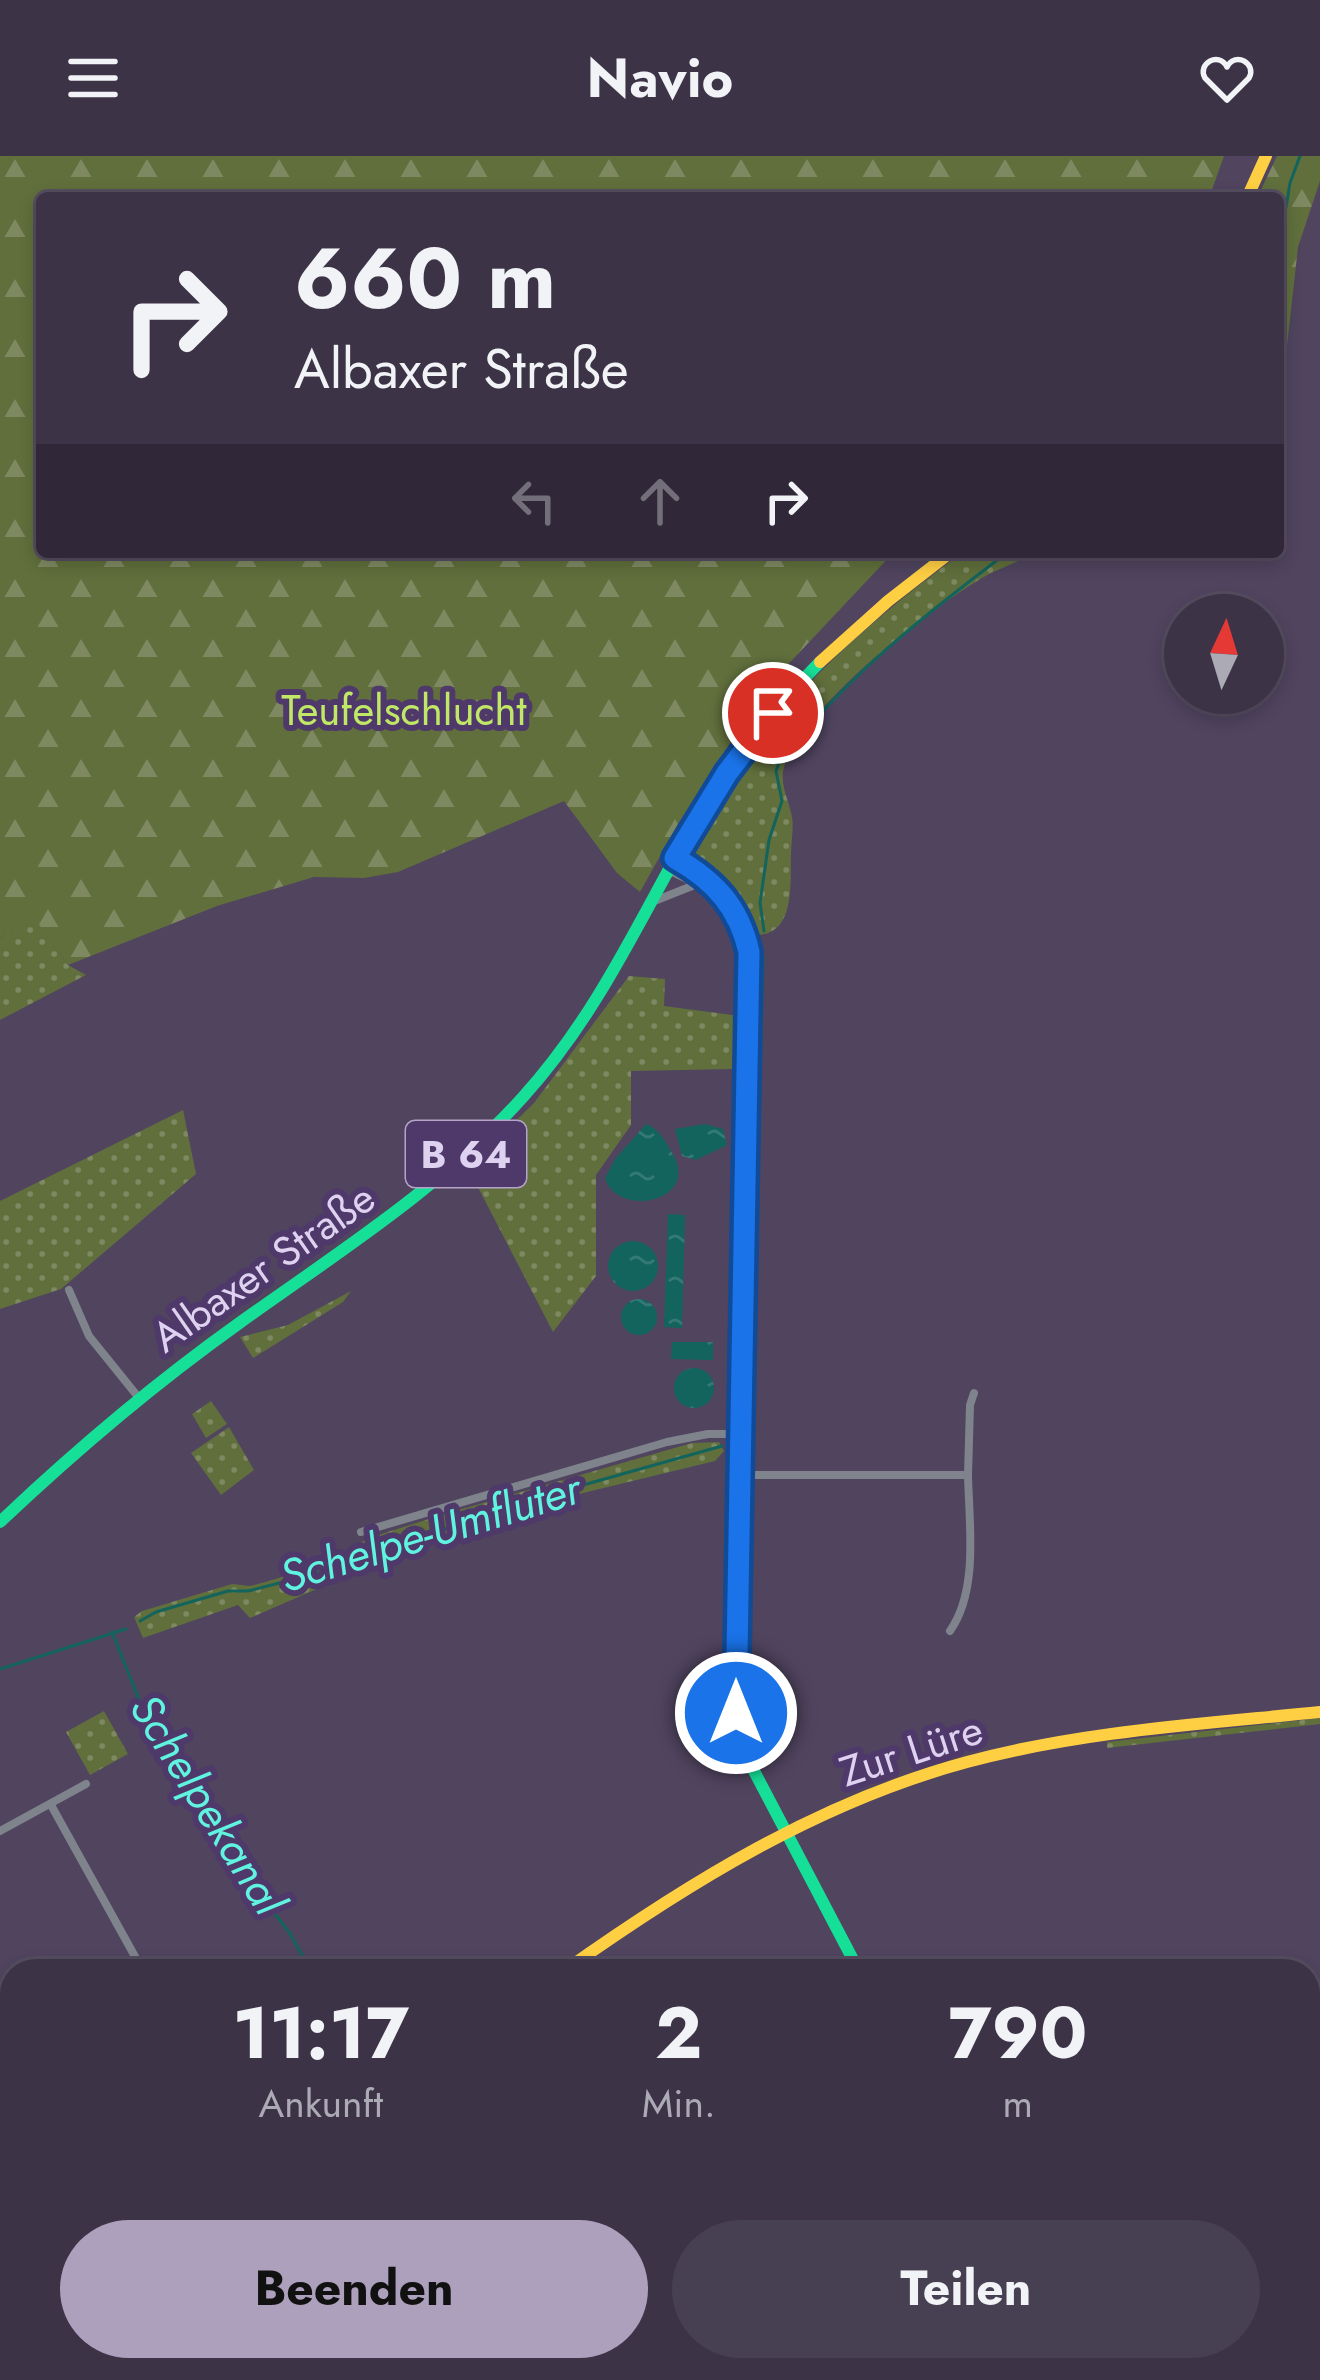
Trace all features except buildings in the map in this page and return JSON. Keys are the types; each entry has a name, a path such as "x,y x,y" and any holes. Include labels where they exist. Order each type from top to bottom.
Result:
{"street":[{"path":"1250,192 1266,156"},
{"name":"Albaxer Straße","path":"0,1522 139,1398 397,1212 478,1143 572,1037 611,978 727,773 798,684 865,619 943,558"},
{"path":"672,864 730,902"},
{"path":"672,864 716,886 743,927 749,952 736,1713 742,1746 853,1959"},
{"path":"652,905 698,884"},
{"path":"69,1290 89,1336 139,1398"},
{"path":"950,1631 961,1616 968,1573 974,1393"},
{"path":"361,1532 667,1442 738,1434"},
{"path":"738,1475 968,1475"},
{"name":"Zur Lüre","path":"581,1959 667,1900 785,1833 904,1781 973,1760 1108,1736 1320,1712"},
{"path":"0,1831 86,1784"},
{"path":"51,1805 136,1959"}],"green space":[{"name":"Teufelschlucht","path":"0,156 1224,156 1211,192 36,192 36,558 888,558 764,690 640,892 617,873 564,801 398,872 364,878 314,877 217,906 68,965 30,912 0,939"},
{"path":"1277,156 1320,156 1320,181 1298,247 1284,372 1284,192 1260,192"},
{"path":"955,558 1022,558 977,581 898,638 841,689 797,741 783,778 793,821 788,905 778,926 756,935 731,892 692,863 698,837 737,774 792,702 891,608"},
{"path":"30,911 68,965 86,975 0,1020 0,939"},
{"path":"629,976 665,979 664,1006 740,1016 739,1057 732,1058 732,1069 631,1071 631,1125 596,1175 596,1276 553,1332 468,1168 534,1103"},
{"path":"183,1110 196,1174 61,1289 0,1309 0,1201"},
{"path":"351,1291 343,1302 253,1358 240,1337 288,1325"},
{"path":"211,1401 227,1424 206,1438 192,1414"},
{"path":"229,1427 254,1470 221,1495 191,1453"},
{"path":"719,1442 724,1451 715,1461 583,1493 439,1536 250,1618 238,1605 143,1638 134,1617 232,1584 250,1586 359,1553 356,1545 369,1538 448,1513 692,1443"},
{"path":"104,1711 128,1754 90,1775 66,1732"},
{"path":"1320,1718 1320,1724 1107,1748 1107,1742"}],"water":[{"path":"646,1124 663,1139 678,1168 668,1193 640,1201 613,1191 605,1178"},
{"path":"705,1124 723,1129 727,1145 696,1160 682,1156 675,1129"},
{"path":"668,1214 685,1215 682,1328 664,1327"},
{"path":"633,1241 651,1248 658,1266 651,1284 633,1291 615,1284 608,1266 615,1248"},
{"path":"639,1299 652,1304 657,1317 652,1330 639,1335 626,1330 621,1317 626,1304"},
{"path":"672,1342 713,1342 713,1360 671,1359"},
{"path":"694,1368 708,1374 714,1388 708,1402 694,1408 680,1402 674,1388 680,1374"}],"waterway":[{"name":"Schelpe-Umfluter","path":"1284,220 1300,156"},
{"name":"Schelpe-Umfluter","path":"764,931 760,903 769,840 782,801 776,771 779,763 858,676 915,624 1000,558"},
{"name":"Schelpe-Umfluter","path":"752,1434 763,957"},
{"name":"Schelpe-Umfluter","path":"140,1621 228,1591 248,1591 357,1563 494,1510 722,1446"},
{"path":"0,1669 126,1629"},
{"name":"Schelpekanal","path":"112,1632 142,1707 229,1831 258,1892 304,1959"}],"traffic: fast":[{"path":"0,1522 176,1370 423,1190 523,1097 603,988 723,778 820,662"},
{"path":"675,858 722,898 749,952 735,1713 753,1769 853,1959"}],"traffic: slow":[{"path":"1250,192 1266,156"},
{"path":"820,662 943,558"},
{"path":"582,1959 756,1848 912,1779 1054,1743 1320,1712"}],"route":[{"path":"736,1713 749,952 730,902 675,858 727,773 773,713"}]}
